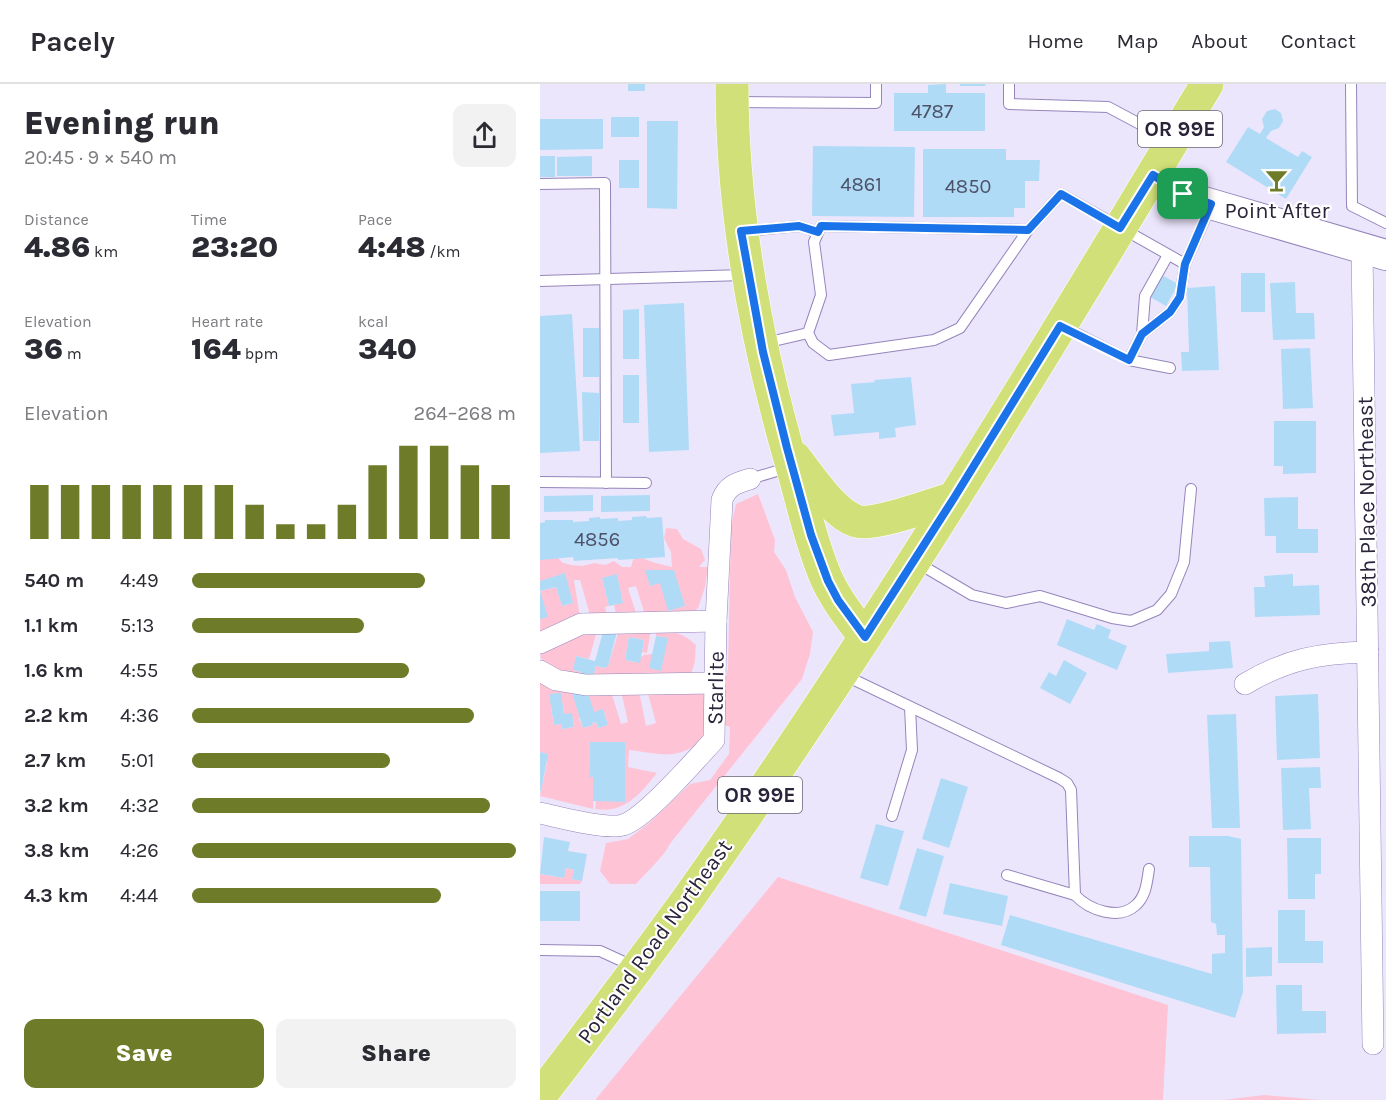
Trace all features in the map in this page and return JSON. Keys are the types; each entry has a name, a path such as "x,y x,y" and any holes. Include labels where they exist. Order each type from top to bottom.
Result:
{"main road":[{"name":"Portland Road Northeast","path":"544,1085 637,968 734,832 865,637 954,498 1207,84"},
{"path":"732,93 732,130 741,231 762,344 789,458 811,535 828,581 838,600 865,637"},
{"path":"789,458 841,513 856,521 874,521 954,498"}],"street":[{"path":"1153,175 1183,194 1211,204 1374,252"},
{"name":"38th Place Northeast","path":"1373,1044 1368,652 1374,252"},
{"name":"Starlite","path":"540,813 612,826 623,825 642,814 714,740 716,621 722,500 725,490 736,483 750,479"},
{"path":"540,643 581,624 716,621"},
{"path":"1245,684 1267,670 1290,662 1336,653 1368,652"},
{"path":"540,671 556,680 586,685 716,683"}],"lane":[{"path":"732,93 876,103 876,84"},
{"path":"1009,84 1009,104 1108,107 1173,142"},
{"path":"1351,84 1352,206 1386,223"},
{"path":"540,184 605,183 606,483"},
{"path":"1028,230 821,226 814,242 821,295 808,333 813,343 829,355 933,340 960,328 1028,230 1061,194 1185,264"},
{"path":"1142,334 1170,312 1180,297 1185,264 1211,204"},
{"path":"741,231 799,226 818,232"},
{"path":"1129,360 1142,334 1145,296 1168,255"},
{"path":"540,281 748,275"},
{"path":"1060,326 1129,360 1170,368"},
{"path":"762,344 808,333"},
{"path":"750,479 789,458"},
{"path":"540,482 646,483"},
{"path":"914,561 972,595 1006,603 1040,596 1112,618 1131,621 1157,610 1171,594 1184,562 1191,489"},
{"path":"840,674 1067,783 1071,790 1075,895"},
{"path":"892,816 912,750 910,707"},
{"path":"1007,875 1075,895 1082,903 1107,912 1127,911 1136,906 1145,892 1149,869"},
{"path":"540,950 600,951 637,968"}],"shaded area":[{"path":"758,494 775,540 774,552 786,570 795,597 813,632 810,654 802,679 664,853 636,884 610,884 600,871 606,843 628,839 649,823 690,784 710,780 729,754 730,727 724,723 722,709 728,669 731,526 736,504"},
{"path":"666,528 677,529 683,539 701,549 705,560 699,567 708,567 705,587 698,608 686,618 646,618 636,586 628,588 637,616 617,618 614,605 623,602 617,578 602,578 609,606 605,607 608,619 591,619 580,580 574,580 580,617 565,620 555,628 540,634 541,591 556,587 562,606 573,603 565,577 540,582 540,554 558,558 563,563 582,566 594,563 605,565 614,561 622,567 631,567 633,560 639,556 672,567 671,552 664,538"},
{"path":"585,629 597,631 589,659 576,656 574,670 581,672 581,677 592,680 596,666 604,668 608,666 619,630 651,630 647,653 642,652 644,640 629,637 625,660 634,662 644,655 652,654 659,660 664,655 664,646 661,637 656,636 656,629 677,633 696,645 695,663 685,693 704,693 706,723 704,740 676,753 660,754 629,750 628,767 657,773 645,788 624,805 606,810 595,809 596,801 625,801 625,743 622,742 590,742 589,777 593,777 593,809 540,796 547,762 544,756 546,754 540,752 540,666 543,661 540,656 549,643 558,637","holes":["571,677 585,681 633,680 646,687 655,684 657,679 671,680 673,686 662,693 648,694 656,723 646,726 639,691 621,691 628,722 621,724 611,691 601,688 593,692 587,689 556,687 564,679","589,700 588,707 598,716 604,711 608,725 598,728 596,722 583,728 579,718 583,701","556,704 563,705 564,714 573,720 574,727 562,729 561,724 554,725 551,708"]},
{"path":"566,868 574,870 572,879 582,881 580,884 540,884 540,874 563,878"},
{"path":"778,877 1168,1005 1163,1100 595,1100"},
{"path":"1264,1095 1320,1100 1223,1100"}],"building":[{"path":"628,84 645,84 645,91 628,91"},
{"path":"946,84 946,93 985,93 985,131 894,131 894,93 928,93 928,85"},
{"path":"960,84 985,84 986,86 960,86"},
{"name":"Point After","path":"1275,109 1281,113 1283,121 1279,128 1271,131 1266,138 1298,157 1302,151 1312,157 1286,199 1226,162 1248,127 1260,134 1264,127 1262,119 1267,111"},
{"path":"611,117 639,117 639,137 611,137"},
{"path":"540,119 603,119 603,149 540,150"},
{"path":"647,121 678,121 677,209 647,208"},
{"path":"813,146 915,147 914,217 812,216"},
{"path":"923,149 1006,149 1006,160 1040,160 1039,181 1025,181 1025,208 1014,208 1014,217 923,217"},
{"path":"540,156 555,156 555,177 540,177"},
{"path":"592,156 592,176 557,176 557,157"},
{"path":"619,160 639,160 639,188 619,188"},
{"path":"1241,273 1265,273 1265,312 1241,312"},
{"path":"1162,275 1178,284 1166,306 1150,297"},
{"path":"1295,282 1296,313 1314,313 1315,339 1273,340 1270,283"},
{"path":"1215,286 1219,370 1182,371 1181,352 1189,352 1187,288"},
{"path":"684,303 689,450 649,452 644,305"},
{"path":"639,309 639,359 623,359 623,310"},
{"path":"572,314 580,451 540,453 540,316"},
{"path":"583,328 599,328 599,377 583,377"},
{"path":"1310,348 1313,408 1283,409 1281,349"},
{"path":"623,375 639,375 639,423 623,423"},
{"path":"911,377 916,425 895,428 896,437 879,439 879,432 834,436 831,415 854,413 851,384"},
{"path":"582,392 599,393 599,441 583,441"},
{"path":"1274,421 1316,421 1316,473 1283,474 1283,466 1274,466"},
{"path":"593,495 593,511 544,512 544,496"},
{"path":"650,495 650,511 601,512 601,496"},
{"path":"1298,497 1298,529 1318,529 1318,553 1276,553 1276,536 1265,536 1264,498"},
{"path":"646,516 647,518 662,517 665,557 574,561 573,557 540,560 540,523 545,520 573,520 573,522 589,521 589,518 600,517 600,519 618,518 618,521"},
{"path":"645,570 674,570 685,606 668,611 660,583 650,586"},
{"path":"565,573 573,603 562,606 556,587 540,591 540,581"},
{"path":"617,574 623,603 609,606 602,578"},
{"path":"1293,574 1293,586 1319,585 1320,615 1255,617 1254,587 1265,587 1264,576"},
{"path":"540,591 548,617 540,619"},
{"path":"1067,619 1094,630 1097,624 1111,630 1108,638 1127,646 1117,670 1057,645"},
{"path":"604,628 617,632 608,666 604,668 596,666 592,680 580,677 581,672 573,670 576,656 595,661"},
{"path":"656,636 668,638 661,671 649,668"},
{"path":"629,637 644,640 640,663 625,660"},
{"path":"1230,641 1233,668 1168,673 1166,654 1209,651 1209,642"},
{"path":"1064,660 1087,673 1070,704 1040,688 1049,672 1056,676"},
{"path":"587,689 594,712 603,709 608,725 598,728 596,722 583,728 572,693"},
{"path":"561,693 564,714 572,713 574,727 562,729 561,724 554,725 549,694"},
{"path":"1318,694 1320,758 1277,760 1275,696"},
{"path":"1236,714 1240,828 1212,828 1207,715"},
{"path":"590,742 625,742 625,802 593,801 593,777 589,777"},
{"path":"540,752 548,754 541,791 540,791"},
{"path":"1320,767 1321,788 1309,788 1311,829 1283,830 1281,768"},
{"path":"941,778 968,787 949,848 922,839"},
{"path":"876,824 904,831 888,886 860,878"},
{"path":"1189,836 1228,836 1241,839 1243,992 1235,1018 1001,945 1010,915 1212,974 1212,954 1225,953 1225,935 1217,935 1216,924 1211,922 1210,867 1189,867"},
{"path":"544,837 570,842 568,851 587,854 582,881 572,879 574,870 566,868 564,878 540,874"},
{"path":"1287,838 1321,838 1321,874 1315,874 1315,899 1288,899"},
{"path":"917,848 944,856 926,917 899,909"},
{"path":"950,883 1008,896 1002,926 943,914"},
{"path":"540,891 580,891 580,921 540,921"},
{"path":"1278,910 1305,910 1305,941 1323,941 1323,963 1278,963"},
{"path":"1272,947 1272,976 1246,977 1246,948"},
{"path":"1276,985 1302,985 1302,1011 1326,1011 1326,1033 1277,1034"}],"place":[{"name":"Point After","path":"1277,181"}],"route":[{"path":"1153,175 1183,194 1211,204 1185,264 1180,297 1170,312 1142,334 1129,360 1060,326 865,637 838,600 828,581 811,535 763,352 741,231 799,226 818,232 821,226 1028,230 1061,194 1120,228 1153,175"}]}
